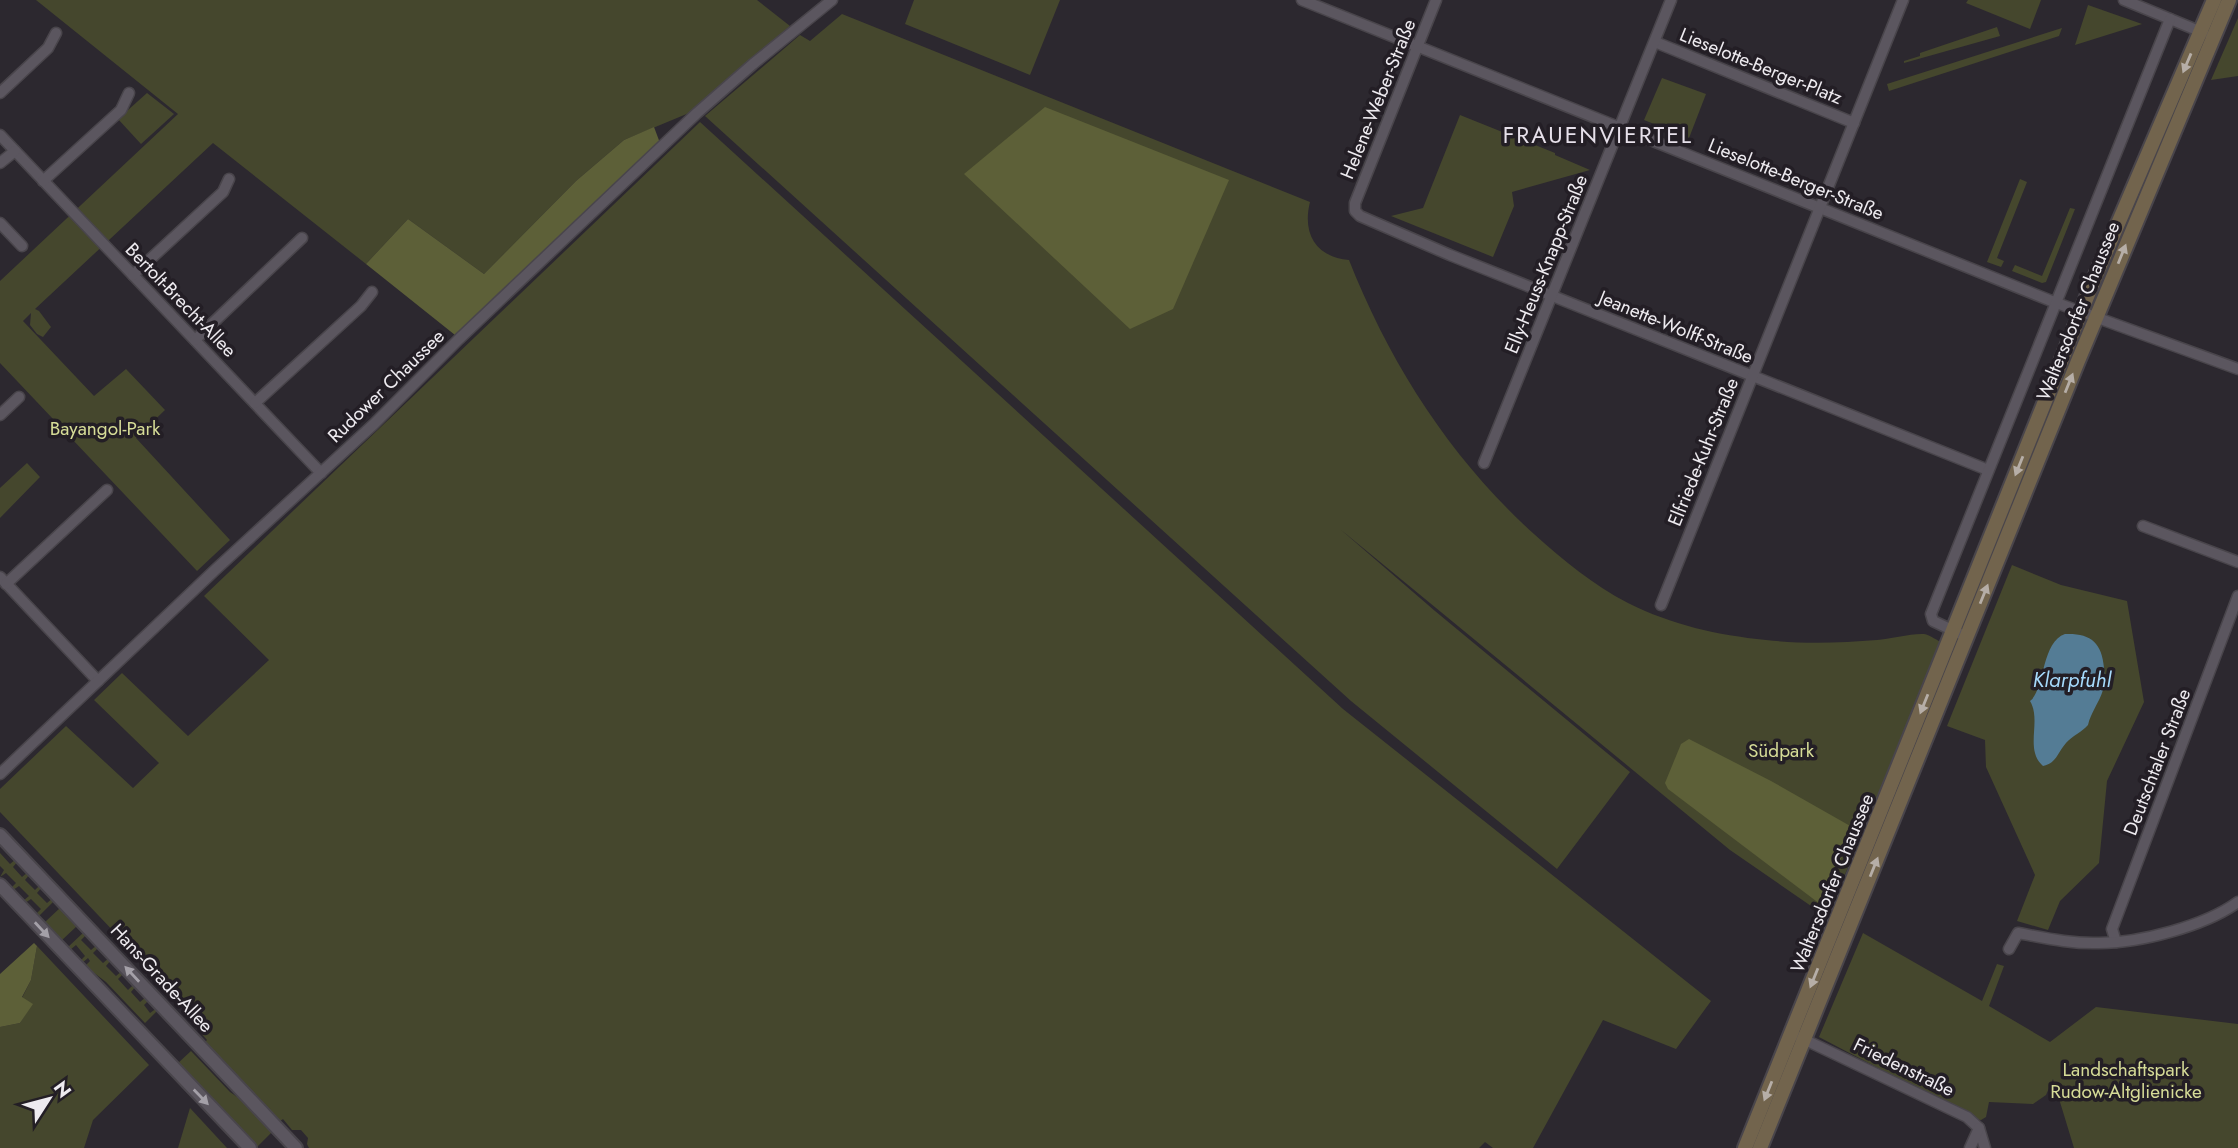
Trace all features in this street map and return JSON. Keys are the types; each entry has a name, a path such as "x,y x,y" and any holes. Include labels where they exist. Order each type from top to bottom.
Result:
{"main road":[{"name":"Waltersdorfer Chaussee","path":"1760,1148 1798,1036 1960,634 2096,317 2206,34 2214,0"},
{"name":"Waltersdorfer Chaussee","path":"1960,634 2081,312 2206,34 2229,0"},
{"name":"Waltersdorfer Chaussee","path":"1745,1148 1798,1036"}],"street":[{"name":"Rudower Chaussee","path":"0,774 374,424 459,339 697,113 832,0"},
{"name":"Lieselotte-Berger-Straße","path":"1302,0 1319,3 1418,46 2054,302 2238,369"},
{"name":"Helene-Weber-Straße","path":"1354,211 1436,0"},
{"name":"Elly-Heuss-Knapp-Straße","path":"1484,463 1671,0"},
{"name":"Elfriede-Kuhr-Straße","path":"1661,605 1903,0"},
{"path":"2123,0 2206,34"},
{"name":"Waltersdorfer Chaussee","path":"1960,634 1933,621 1931,614 2054,302 2170,19"},
{"path":"0,93 48,48 56,33"},
{"name":"Lieselotte-Berger-Platz","path":"1655,42 1854,123"},
{"path":"43,181 121,110 129,93"},
{"name":"Bertolt-Brecht-Allee","path":"0,135 321,473"},
{"path":"0,163 15,151"},
{"path":"133,275 223,192 229,179"},
{"name":"Jeanette-Wolff-Straße","path":"1354,211 1450,255 1988,470"},
{"path":"0,223 22,246"},
{"path":"195,340 302,238"},
{"path":"255,403 361,306 372,292"},
{"path":"0,415 19,397"},
{"path":"98,681 3,580 107,490"},
{"path":"2143,526 2238,562"},
{"name":"Deutschtaler Straße","path":"2116,942 2112,929 2238,596"},
{"name":"Hans-Grade-Allee","path":"0,835 296,1148"},
{"path":"0,885 250,1148"},
{"path":"2009,949 2018,933 2066,942 2116,942 2194,925 2238,902"},
{"name":"Friedenstraße","path":"1798,1036 1967,1118 1979,1128"},
{"path":"1970,1148 1979,1128"},
{"path":"1979,1128 1985,1148"}],"green space":[{"name":"Bayangol-Park","path":"36,0 757,0 790,26 689,113 624,140 576,181 484,274 408,219 366,264 213,143 35,309 51,327 43,337 30,325 31,313 23,321 94,396 126,369 165,410 136,438 230,540 197,571 0,363 0,281 178,114"},
{"path":"914,0 1060,0 1030,75 905,24"},
{"path":"1968,0 2041,0 2030,29 1966,3"},
{"path":"2088,5 2142,24 2075,45"},
{"name":"Südpark","path":"842,14 1310,202 1308,224 1314,242 1328,254 1349,260 1365,299 1404,373 1450,442 1504,505 1534,534 1579,572 1615,596 1678,623 1748,638 1835,642 1924,634 1943,643 1827,917 1730,850 1340,529 1630,772 1557,869 1351,701 705,116 800,35 810,41"},
{"path":"2238,18 2238,76 2211,80"},
{"path":"1997,27 2000,36 1904,63 1920,56 1920,53"},
{"path":"2062,28 2059,36 1889,91 1887,84"},
{"path":"1662,78 1706,94 1689,138 1644,120"},
{"path":"147,93 174,114 141,144 118,119"},
{"path":"1045,107 1229,180 1173,309 1130,329 964,174"},
{"path":"1460,115 1590,170 1512,192 1514,206 1493,257 1391,216 1423,208"},
{"path":"700,122 1343,709 1711,1001 1676,1049 1603,1020 1533,1148 1493,1148 1485,1142 1479,1148 309,1148 308,1138 301,1130 292,1130 283,1119 279,1122 204,1043 207,1040 195,1026 197,1019 0,812 0,789 66,726 133,788 159,763 94,700 122,673 188,736 269,660 204,596"},
{"path":"654,127 660,143 455,335 366,264 408,219 484,274 576,181 624,140"},
{"path":"2020,179 2027,182 1997,258 2004,261 2001,267 1987,262"},
{"path":"2070,208 2075,209 2046,282 2042,283 2012,271 2015,265 2042,276"},
{"path":"27,463 40,477 0,518 0,488"},
{"path":"2012,565 2061,585 2127,601 2144,702 2107,781 2099,863 2060,901 2048,930 2017,921 2035,875 1986,767 1985,740 1947,726"},
{"path":"1689,739 1852,827 1826,903 1820,904 1668,789 1665,783 1681,744"},
{"path":"0,853 10,864 16,859 18,861 13,867 22,877 28,872 30,874 25,880 35,890 40,885 42,887 37,893 47,903 53,898 55,900 38,917 36,914 41,909 31,899 25,903 23,901 29,896 19,886 13,890 11,888 16,883 6,873 0,877 4,870 0,866"},
{"path":"61,907 78,925 61,941 44,923"},
{"path":"84,932 87,934 81,940 91,950 97,945 99,947 93,953 103,963 109,958 111,960 106,966 116,976 122,971 124,973 118,979 128,990 134,984 136,986 131,992 140,1002 146,997 149,1000 144,1005 150,1013 157,1008 145,1023 106,982 85,966 90,961 88,958 82,963 80,961 85,956 76,945 70,950 67,948"},
{"name":"Landschaftspark Rudow-Altglienicke","path":"1863,933 1982,1001 1997,964 2004,966 1989,1006 2050,1042 2096,1007 2238,1024 2238,1148 2074,1148 2053,1079 2046,1095 2033,1104 1989,1102 1986,1117 1975,1119 1819,1037"},
{"path":"34,943 37,946 31,980 22,997 33,1004 20,1023 0,1027 0,974"},
{"path":"37,946 149,1065 93,1120 84,1148 0,1148 0,1027 20,1023 32,1004 22,998 31,980"},
{"path":"191,1051 230,1092 246,1103 273,1131 256,1148 177,1064"},
{"path":"190,1108 227,1148 178,1148"}],"water":[{"name":"Klarpfuhl","path":"2065,634 2088,637 2097,646 2103,659 2104,685 2088,725 2066,743 2054,760 2043,766 2035,751 2034,717 2030,701 2035,695 2052,646"}],"district":[{"name":"FRAUENVIERTEL","path":"1598,135"}]}
